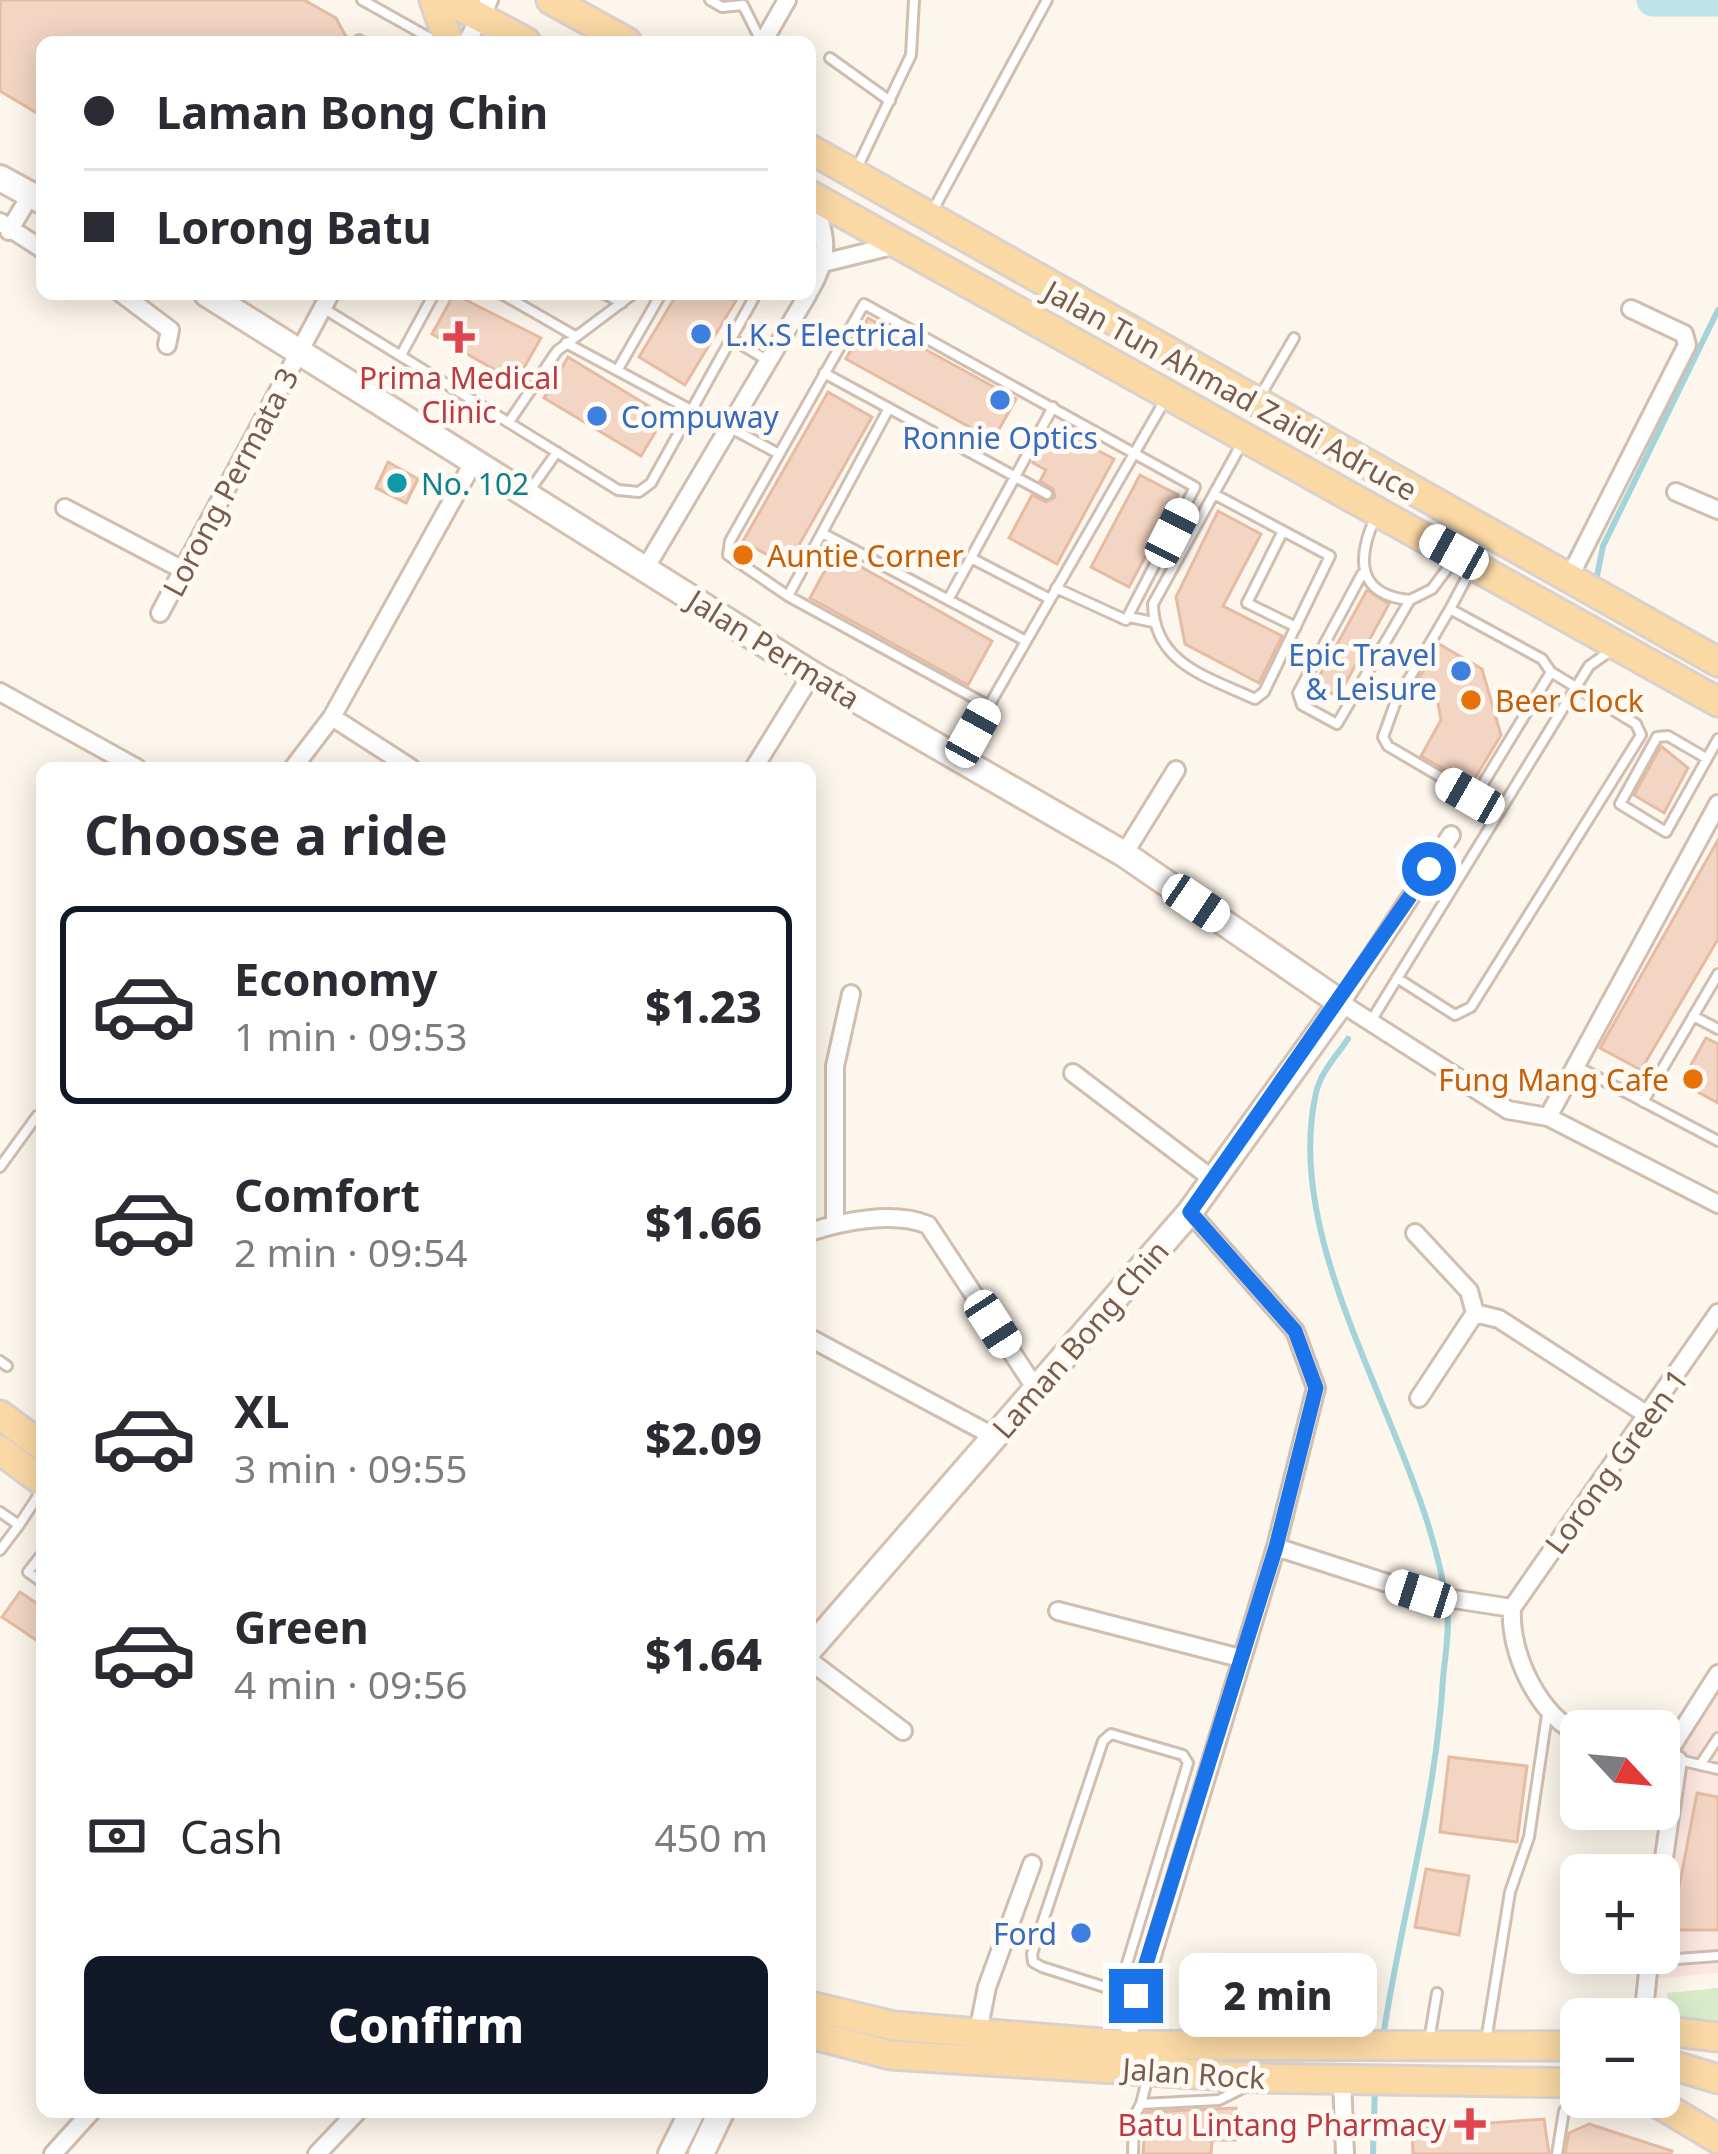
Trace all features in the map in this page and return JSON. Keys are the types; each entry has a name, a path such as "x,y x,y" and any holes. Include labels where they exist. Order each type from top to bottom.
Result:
{"main road":[{"path":"434,0 447,36"},
{"path":"448,0 509,36"},
{"path":"551,0 616,36"},
{"name":"Jalan Tun Ahmad Zaidi Adruce","path":"816,153 1718,662"},
{"name":"Jalan Tun Ahmad Zaidi Adruce","path":"816,199 1718,702"},
{"path":"0,1415 36,1441"},
{"path":"0,1450 36,1477"},
{"name":"Jalan Rock","path":"816,2007 894,2026 1125,2045 1560,2042"},
{"path":"1680,2033 1718,2038"},
{"name":"Jalan Rock","path":"816,2038 891,2055 1261,2078 1560,2083"},
{"path":"1680,2067 1718,2079"},
{"path":"1680,2107 1718,2119"},
{"path":"1680,2116 1718,2139"}],"street":[{"path":"766,36 787,0"},
{"path":"0,178 36,198 5,227 36,245"},
{"path":"816,211 823,229 820,263 900,244"},
{"path":"130,300 170,330 167,345"},
{"name":"Jalan Permata","path":"217,300 812,674 1124,854 1341,1003"},
{"path":"645,569 804,300"},
{"name":"Lorong Permata 3","path":"160,614 326,301"},
{"path":"1584,589 1687,345 1684,334 1631,309"},
{"path":"298,762 332,717 473,463"},
{"path":"1676,491 1718,510"},
{"path":"65,508 184,571"},
{"path":"758,762 812,674"},
{"path":"0,692 126,762"},
{"path":"332,717 402,762"},
{"path":"1124,854 1176,770"},
{"path":"1548,1117 1718,805"},
{"name":"Laman Bong Chin","path":"816,1642 1215,1181 1341,1003 1451,835"},
{"path":"835,1223 835,1066 851,994"},
{"path":"1341,1003 1508,1110 1548,1117 1718,1204"},
{"path":"1073,1073 1215,1181"},
{"path":"1125,2045 1127,1993 1276,1547 1311,1424 1316,1388 1295,1331 1190,1212"},
{"path":"816,1230 835,1223 894,1220 928,1225 1036,1390"},
{"path":"1415,1233 1469,1291 1475,1313 1419,1397"},
{"path":"1475,1313 1498,1319 1649,1416"},
{"name":"Lorong Green 1","path":"1513,1608 1718,1313"},
{"path":"816,1341 994,1437"},
{"path":"1276,1547 1421,1594 1513,1608 1511,1626 1547,1715 1560,1723"},
{"path":"1058,1611 1240,1658"},
{"path":"816,1665 903,1730"},
{"path":"1680,1737 1718,1674"},
{"path":"978,2032 987,1988 1032,1864"},
{"path":"1345,2154 1350,2079"},
{"path":"53,2154 86,2118"},
{"path":"317,2154 351,2118"},
{"path":"671,2154 689,2118"},
{"path":"701,2154 718,2118"}],"lane":[{"path":"362,0 426,36"},
{"path":"710,0 722,7 744,3 759,36"},
{"path":"853,176 916,35 914,0"},
{"path":"928,219 1047,0"},
{"path":"830,58 890,101"},
{"path":"401,355 431,300"},
{"path":"512,300 575,336"},
{"path":"616,300 622,303"},
{"path":"509,422 566,343 626,300"},
{"path":"618,368 658,300"},
{"path":"326,301 401,355 618,490 639,492 651,483 753,300"},
{"path":"989,706 788,596 728,555 864,304 1195,487 1129,617 1123,621 1056,588"},
{"path":"1256,404 1294,338"},
{"path":"732,339 768,361"},
{"path":"566,343 691,410"},
{"path":"824,373 1047,494"},
{"path":"958,760 1168,393"},
{"path":"948,600 1053,407"},
{"path":"788,596 889,408"},
{"path":"729,427 779,454"},
{"path":"1214,494 1330,556 1264,692 1255,699 1179,664 1160,642 1153,622 1153,604 1246,436"},
{"path":"526,496 557,452"},
{"path":"1378,510 1360,550 1362,574 1370,585 1410,600"},
{"path":"1283,530 1247,603 1295,627"},
{"path":"822,533 1026,641"},
{"path":"971,558 1050,599"},
{"path":"1362,574 1298,694 1303,705 1337,724 1410,600 1432,589 1465,559"},
{"path":"1465,559 1450,608 1396,701 1383,737 1408,760 1475,797 1551,672"},
{"path":"1397,978 1455,1015 1472,1007 1641,735 1636,724 1551,672 1542,658 1450,608"},
{"path":"1129,617 1153,622"},
{"path":"1371,1022 1589,666 1598,634"},
{"path":"1706,758 1668,736 1657,736 1620,804 1666,832 1718,739"},
{"path":"1643,1102 1718,974"},
{"path":"1693,1016 1718,1029"},
{"path":"1574,1065 1718,1141"},
{"path":"0,1167 36,1117"},
{"path":"0,1550 36,1499"},
{"path":"0,1512 19,1525"},
{"path":"1486,2042 1510,1892 1529,1837 1547,1715"},
{"path":"1111,1735 1183,1755 1188,1772 1127,1993 1042,1966 1033,1962 1032,1954 1103,1741 1111,1735"},
{"path":"1700,1765 1718,1738"},
{"path":"1680,1761 1718,1769"},
{"path":"1680,1957 1718,1956"},
{"path":"1415,2042 1436,1993"},
{"path":"1133,2154 1134,2116 1150,2070"},
{"path":"1141,2104 1219,2101 1261,2078"},
{"path":"1557,2154 1563,2118"}],"shaded area":[{"path":"1718,1685 1718,1973 1637,1980 1638,1974 1680,1974 1680,1854 1654,1854 1657,1830 1680,1830 1680,1743"}],"green space":[{"path":"1718,1988 1718,2021 1680,2020 1680,1998 1668,1998 1667,1993"}],"building":[{"path":"0,0 304,0 336,18 346,36 36,36 36,112 0,91"},
{"path":"451,300 466,300 541,338 516,382 432,334"},
{"path":"673,300 736,300 685,385 639,357"},
{"path":"868,318 1016,399 993,440 846,359"},
{"path":"568,357 665,416 641,456 544,398"},
{"path":"828,392 872,417 787,566 743,541"},
{"path":"1053,426 1114,459 1057,564 1009,538 1032,495 1046,502 1055,497 1053,489 1040,481 1046,470 1033,463"},
{"name":"No. 102","path":"388,462 418,479 406,503 376,488"},
{"path":"1140,475 1178,495 1129,587 1091,567"},
{"path":"1218,511 1261,534 1223,606 1282,636 1259,683 1185,644 1176,597"},
{"path":"835,552 992,641 968,685 810,598"},
{"path":"1367,590 1389,604 1338,697 1315,684"},
{"path":"1439,644 1482,669 1501,735 1471,785 1421,756 1441,720 1437,698 1415,685"},
{"path":"1661,746 1688,768 1664,813 1634,795"},
{"path":"1718,840 1718,939 1641,1070 1600,1048"},
{"path":"1706,1038 1718,1044 1718,1103 1681,1083"},
{"path":"20,1592 36,1603 36,1640 2,1617"},
{"path":"1449,1757 1527,1766 1517,1842 1440,1832"},
{"path":"1697,1793 1718,1797 1718,1930 1680,1930 1680,1883"},
{"path":"1426,1869 1469,1876 1459,1935 1415,1927"},
{"path":"1236,2108 1236,2140 1212,2140 1211,2154 1143,2154 1146,2112"},
{"path":"1544,2119 1549,2154 1413,2154 1412,2129"},
{"path":"1589,2124 1671,2154 1565,2154 1569,2133"}],"waterway":[{"path":"1653,0 1718,0"},
{"path":"1596,581 1603,546 1718,310"},
{"path":"1348,1039 1316,1093 1310,1155 1318,1219 1336,1284 1434,1545 1448,1616 1433,1770 1383,2037"},
{"path":"1373,2154 1375,2086"}],"place":[{"name":"L.K.S Electrical","path":"701,334"},
{"name":"Prima Medical Clinic","path":"459,337"},
{"name":"Ronnie Optics","path":"1000,400"},
{"name":"Compuway","path":"597,416"},
{"name":"No. 102","path":"397,483"},
{"name":"Auntie Corner","path":"743,555"},
{"name":"Epic Travel & Leisure","path":"1461,671"},
{"name":"Beer Clock","path":"1471,700"},
{"name":"Fung Mang Cafe","path":"1693,1079"},
{"name":"Ford","path":"1081,1933"},
{"name":"Batu Lintang Pharmacy","path":"1470,2124"}],"route":[{"path":"1136,1996 1276,1547 1311,1424 1316,1388 1295,1331 1190,1212 1341,1003 1429,869"}]}
